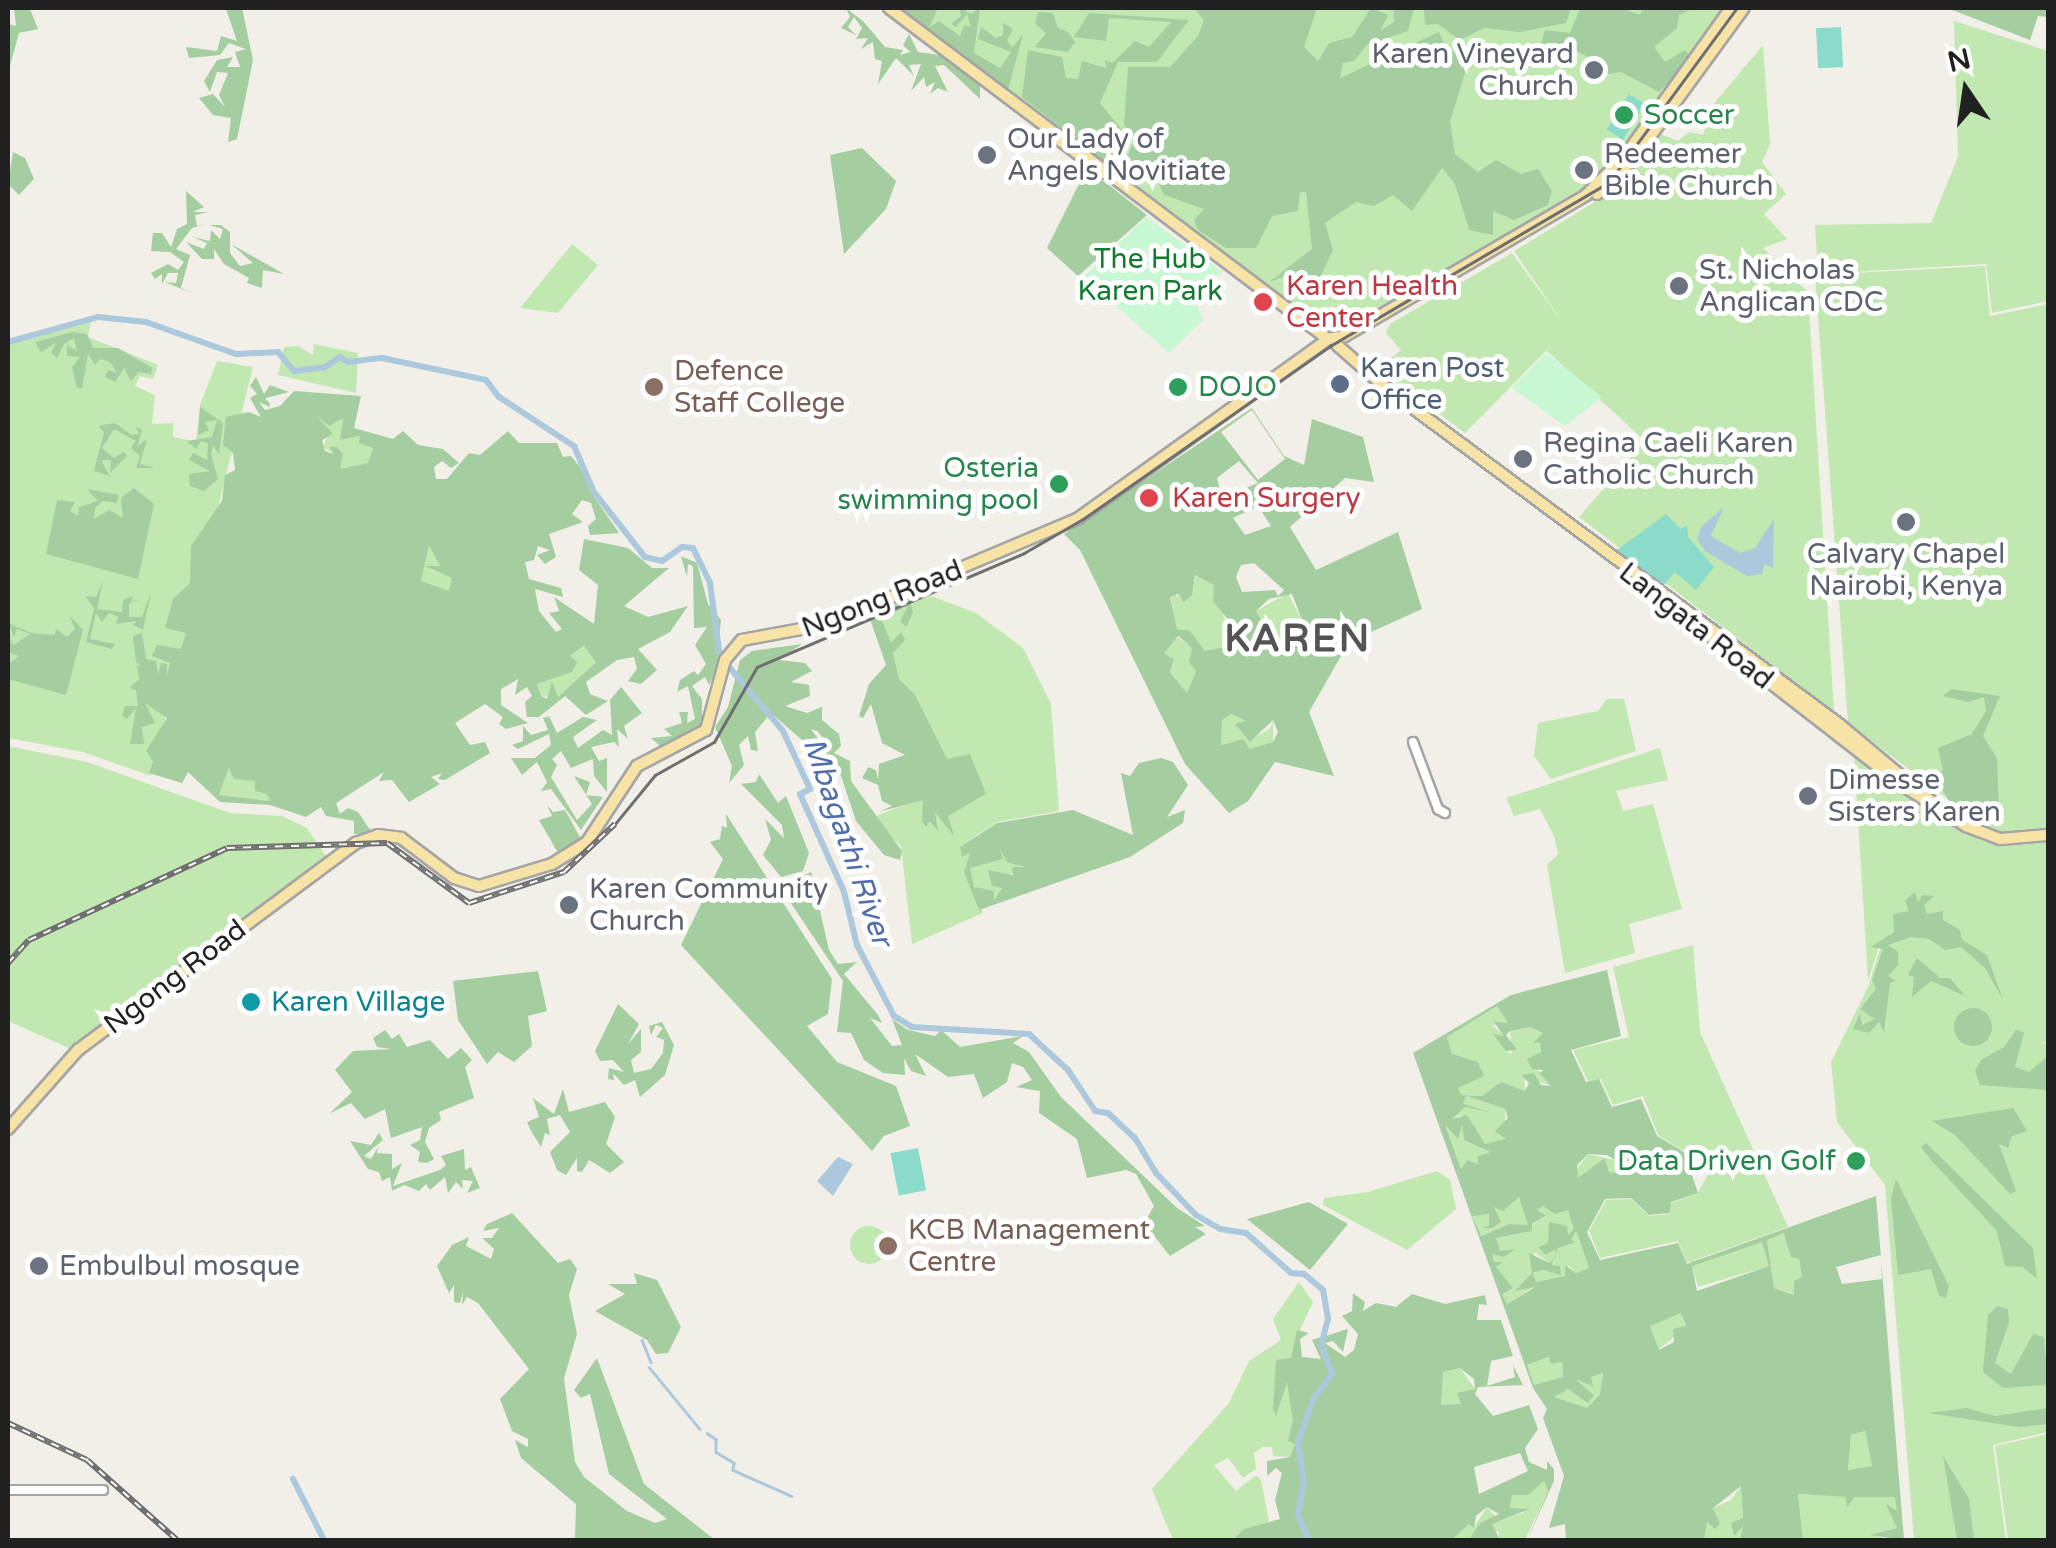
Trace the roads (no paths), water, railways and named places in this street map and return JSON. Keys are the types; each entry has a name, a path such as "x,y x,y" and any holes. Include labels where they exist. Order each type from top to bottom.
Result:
{"main road":[{"name":"Langata Road","path":"888,8 1936,805 1992,838 2048,836"},
{"name":"Ngong Road","path":"1647,133 1731,8"},
{"name":"Ngong Road","path":"1331,344 1609,187 1744,8"},
{"name":"Ngong Road","path":"8,1128 78,1050 356,844 383,835 405,840 471,885 552,864 586,842 637,766 706,730 725,660 742,640 828,624 1076,519 1331,344 1586,195 1634,150"},
{"name":"Langata Road","path":"1708,630 1774,685 1804,703"}],"street":[{"path":"1413,742 1445,812"},
{"path":"8,1490 103,1490"}],"waterway":[{"path":"8,342 98,317 146,322 236,354 278,352 294,371 325,367 340,357 348,362 382,358 486,380 499,397 574,446 594,492 645,557 662,561 682,547 693,548 710,583 720,657"},
{"name":"Mbagathi River","path":"730,668 783,731 810,789 800,794 844,892 857,945 894,1016 912,1027 1029,1034 1068,1070 1095,1111 1108,1113 1135,1138 1156,1173 1196,1215 1220,1229 1246,1233 1291,1273 1304,1274 1323,1290 1328,1319 1321,1345 1332,1374 1314,1398 1298,1442 1304,1483 1298,1515 1309,1540"},
{"path":"642,1340 651,1362"},
{"path":"649,1367 700,1429"},
{"path":"707,1433 716,1439 716,1452 734,1463 733,1470 792,1496"},
{"path":"293,1479 324,1540"}],"tram line":[{"path":"615,824 655,775 714,742 757,667 1024,553 1083,519 1330,346 1609,182 1737,8"}],"railway":[{"path":"8,963 29,940 227,848 387,843 469,903 564,872 615,824"},
{"path":"8,1423 87,1460 177,1540"}],"place":[{"name":"Karen Vineyard Church","path":"1594,70"},
{"name":"Soccer","path":"1624,115"},
{"name":"Our Lady of Angels Novitiate","path":"987,155"},
{"name":"Redeemer Bible Church","path":"1584,170"},
{"name":"St. Nicholas Anglican CDC","path":"1679,286"},
{"name":"Karen Health Center","path":"1263,302"},
{"name":"Karen Post Office","path":"1340,384"},
{"name":"Defence Staff College","path":"654,387"},
{"name":"DOJO","path":"1178,387"},
{"name":"Regina Caeli Karen Catholic Church","path":"1523,459"},
{"name":"Osteria swimming pool","path":"1059,484"},
{"name":"Karen Surgery","path":"1149,498"},
{"name":"Calvary Chapel Nairobi, Kenya","path":"1906,522"},
{"name":"Dimesse Sisters Karen","path":"1808,796"},
{"name":"Karen Community Church","path":"569,905"},
{"name":"Karen Village","path":"251,1002"},
{"name":"Data Driven Golf","path":"1856,1161"},
{"name":"KCB Management Centre","path":"888,1246"},
{"name":"Embulbul mosque","path":"39,1266"}],"district":[{"name":"KAREN","path":"1298,640"}],"park label":[{"name":"The Hub Karen Park","path":"1150,275"}]}
